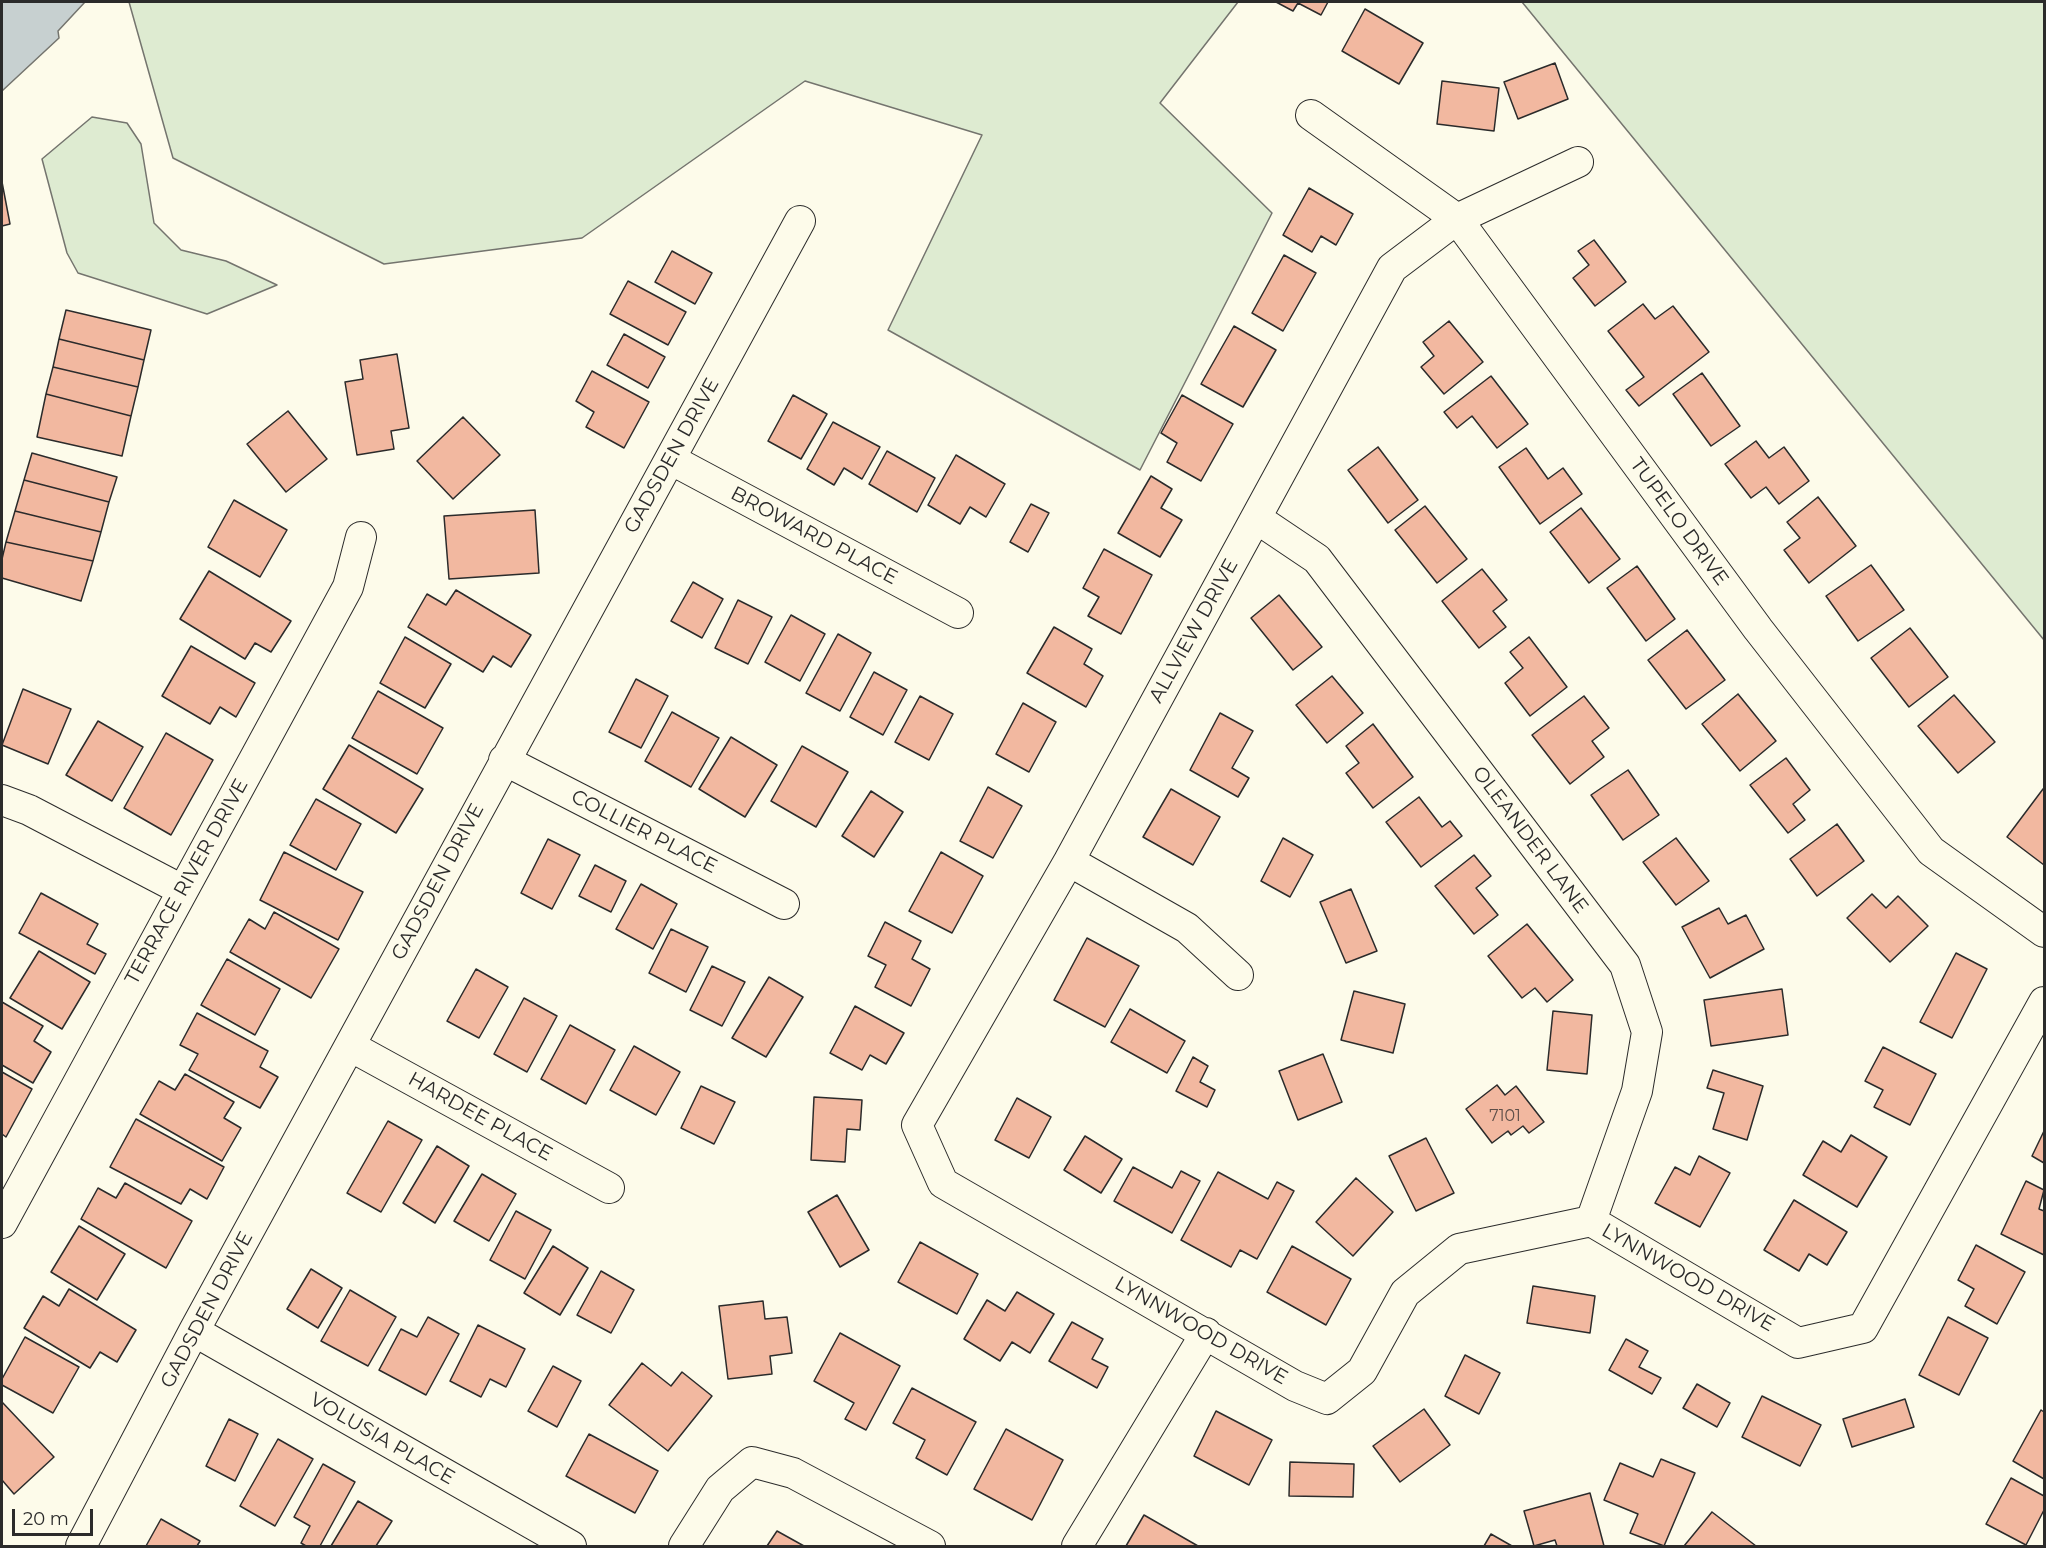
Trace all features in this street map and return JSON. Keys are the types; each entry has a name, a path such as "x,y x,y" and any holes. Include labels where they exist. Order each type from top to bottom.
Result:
{"street":[{"name":"TUPELO DRIVE","path":"1311,115 1457,219 1758,629 1931,851 2044,932"},
{"name":"ALLVIEW DRIVE","path":"943,1183 917,1125 1070,861 1392,268 1457,219 1578,162"},
{"name":"GADSDEN DRIVE","path":"81,1546 194,1331 800,220"},
{"name":"BROWARD PLACE","path":"670,459 958,613"},
{"name":"OLEANDER LANE","path":"1256,518 1317,559 1625,965 1647,1032 1637,1091 1591,1221"},
{"name":"TERRACE RIVER DRIVE","path":"2,1223 348,587 361,537"},
{"name":"COLLIER PLACE","path":"504,760 784,904"},
{"path":"2,800 29,810 182,890"},
{"path":"1070,861 1187,928 1238,975"},
{"name":"LYNNWOOD DRIVE","path":"943,1183 1206,1333 1294,1386 1327,1399 1362,1371 1405,1293 1459,1249 1591,1221 1798,1343 1863,1328 2044,1002"},
{"name":"HARDEE PLACE","path":"350,1046 609,1188"},
{"name":"VOLUSIA PLACE","path":"194,1331 571,1546"},
{"path":"1077,1546 1206,1333"},
{"path":"684,1546 720,1489 752,1462 793,1473 930,1546"}],"green space":[{"path":"129,2 1238,2 1160,103 1272,213 1140,470 888,330 982,135 805,81 582,238 384,264 173,158"},
{"path":"1522,2 2044,2 2044,640"},
{"path":"92,117 127,123 141,144 154,223 181,250 226,261 277,285 207,314 78,273 67,253 42,159"}],"shaded area":[{"path":"2,2 85,2 58,31 59,38 2,91"}],"building":[{"path":"1276,2 1328,2 1321,15 1298,3 1293,11"},
{"path":"1365,9 1423,43 1399,84 1342,51"},
{"path":"1555,63 1568,99 1518,119 1504,82"},
{"path":"1442,81 1499,88 1494,131 1437,124"},
{"path":"2,182 10,224 2,226"},
{"path":"1309,188 1353,214 1336,245 1321,236 1312,252 1283,235"},
{"path":"1594,240 1626,282 1595,306 1573,278 1589,265 1578,251"},
{"path":"672,251 712,273 695,304 655,282"},
{"path":"1284,255 1316,273 1283,331 1252,313"},
{"path":"628,281 686,312 668,345 610,314"},
{"path":"1643,304 1655,319 1673,306 1709,352 1639,406 1626,390 1644,377 1608,331"},
{"path":"66,310 151,330 144,360 59,339"},
{"path":"1449,321 1483,362 1444,394 1421,367 1434,356 1423,342"},
{"path":"1234,326 1276,350 1243,407 1201,384"},
{"path":"624,334 665,357 648,388 607,365"},
{"path":"59,339 144,360 138,387 53,367"},
{"path":"397,354 409,428 391,431 394,449 357,455 345,382 363,379 360,360"},
{"path":"53,367 138,387 131,416 46,394"},
{"path":"592,371 649,402 624,448 586,427 594,412 576,401"},
{"path":"1702,373 1740,426 1711,446 1673,394"},
{"path":"1491,376 1528,424 1497,448 1472,416 1457,428 1444,412"},
{"path":"46,394 131,416 122,456 37,437"},
{"path":"793,395 827,414 801,459 768,441"},
{"path":"1182,395 1233,424 1201,481 1167,462 1177,443 1161,433"},
{"path":"288,411 327,459 286,492 247,444"},
{"path":"463,417 500,455 453,499 417,461"},
{"path":"833,422 880,447 862,479 844,468 834,485 807,469"},
{"path":"1756,441 1769,458 1784,447 1809,481 1779,504 1766,487 1751,498 1725,464"},
{"path":"1378,447 1418,500 1388,523 1348,470"},
{"path":"1526,448 1548,479 1563,468 1582,494 1540,524 1499,467"},
{"path":"887,451 935,478 917,512 869,484"},
{"path":"32,453 117,477 109,502 24,480"},
{"path":"956,455 1005,484 986,517 970,507 960,524 928,505"},
{"path":"1151,476 1172,489 1161,508 1182,520 1160,557 1118,533"},
{"path":"24,480 109,502 101,532 15,511"},
{"path":"1818,497 1856,546 1809,583 1784,550 1800,538 1787,522"},
{"path":"234,500 287,530 260,577 208,547"},
{"path":"1031,504 1049,513 1028,552 1010,542"},
{"path":"1425,506 1467,559 1437,583 1395,530"},
{"path":"1581,508 1620,559 1589,583 1550,532"},
{"path":"535,510 539,573 449,579 444,516"},
{"path":"15,511 101,532 93,561 6,542"},
{"path":"6,542 93,561 81,601 2,578 2,559"},
{"path":"1104,549 1152,575 1121,634 1088,616 1099,597 1083,588"},
{"path":"1871,565 1904,610 1858,641 1826,596"},
{"path":"1637,566 1675,619 1646,641 1607,588"},
{"path":"1482,569 1507,600 1493,611 1506,627 1479,648 1442,601"},
{"path":"209,571 291,621 271,652 255,643 245,659 180,619"},
{"path":"693,582 723,599 702,638 671,621"},
{"path":"456,590 531,635 511,667 493,656 483,672 408,627 427,594 446,605"},
{"path":"1279,595 1322,647 1293,670 1251,618"},
{"path":"738,600 772,617 748,664 715,648"},
{"path":"791,615 825,634 800,681 765,662"},
{"path":"1054,627 1092,649 1084,664 1103,676 1086,707 1027,673"},
{"path":"1910,628 1948,677 1909,707 1871,658"},
{"path":"1687,630 1725,680 1686,709 1648,660"},
{"path":"838,634 871,653 840,711 806,693"},
{"path":"405,637 451,664 425,708 380,683"},
{"path":"1529,637 1567,687 1530,716 1505,683 1523,668 1510,652"},
{"path":"191,646 255,683 236,717 220,707 210,724 162,696"},
{"path":"874,672 907,690 883,735 850,717"},
{"path":"1332,676 1363,713 1327,743 1296,705"},
{"path":"636,679 668,696 641,748 609,732"},
{"path":"23,689 71,709 48,764 2,745"},
{"path":"378,691 443,728 417,774 352,738"},
{"path":"1738,694 1776,741 1740,771 1702,724"},
{"path":"1954,695 1995,742 1958,773 1918,726"},
{"path":"920,696 953,714 929,760 895,742"},
{"path":"1584,696 1609,728 1592,741 1604,757 1570,784 1532,735"},
{"path":"1023,703 1056,722 1029,772 996,754"},
{"path":"672,712 719,738 691,787 645,761"},
{"path":"1220,713 1253,731 1232,768 1249,778 1238,797 1190,770"},
{"path":"98,721 143,747 112,801 66,775"},
{"path":"1373,724 1413,777 1373,808 1346,773 1359,763 1346,746"},
{"path":"166,733 213,760 171,835 124,808"},
{"path":"731,737 777,765 745,817 699,789"},
{"path":"349,745 423,789 396,833 323,789"},
{"path":"802,746 848,772 816,827 771,801"},
{"path":"1786,758 1810,790 1793,804 1805,820 1788,833 1750,785"},
{"path":"1628,770 1659,815 1623,840 1591,795"},
{"path":"988,787 1022,806 993,858 960,841"},
{"path":"1171,789 1220,817 1193,865 1143,837"},
{"path":"2044,790 2044,865 2007,837"},
{"path":"871,791 903,812 874,857 842,836"},
{"path":"1419,797 1442,827 1450,821 1462,836 1421,867 1386,822"},
{"path":"316,799 361,824 336,870 290,845"},
{"path":"1837,824 1864,861 1817,896 1790,859"},
{"path":"1283,838 1313,855 1290,897 1261,881"},
{"path":"1676,838 1709,881 1676,905 1643,862"},
{"path":"548,839 580,855 552,909 521,893"},
{"path":"284,852 363,892 338,940 260,900"},
{"path":"941,852 983,876 952,933 909,911"},
{"path":"1474,855 1491,876 1476,888 1498,915 1474,934 1435,886"},
{"path":"595,865 626,881 611,912 579,896"},
{"path":"641,884 677,904 653,949 616,929"},
{"path":"1351,889 1377,951 1346,963 1320,902"},
{"path":"41,893 98,924 87,944 106,954 95,974 19,933"},
{"path":"1872,894 1886,908 1898,896 1928,926 1890,962 1847,918"},
{"path":"1719,908 1728,924 1746,915 1764,949 1710,978 1682,927"},
{"path":"274,912 339,949 311,998 230,952 249,919 265,929"},
{"path":"885,922 921,941 912,959 930,969 911,1006 875,987 886,965 868,956"},
{"path":"1527,924 1573,980 1547,1002 1535,988 1522,998 1488,956"},
{"path":"671,929 708,947 686,992 649,973"},
{"path":"1087,938 1139,966 1105,1027 1054,1000"},
{"path":"39,951 90,982 62,1029 10,998"},
{"path":"1956,953 1987,969 1952,1038 1920,1022"},
{"path":"227,959 280,989 255,1035 201,1005"},
{"path":"712,966 745,982 722,1026 690,1010"},
{"path":"476,969 508,987 479,1038 447,1021"},
{"path":"769,977 803,997 766,1057 732,1038"},
{"path":"1782,989 1788,1035 1711,1046 1704,1000"},
{"path":"1354,991 1405,1004 1393,1053 1341,1040"},
{"path":"524,998 557,1016 527,1072 494,1054"},
{"path":"2,1002 43,1026 34,1041 51,1052 33,1083 2,1065"},
{"path":"855,1006 904,1033 886,1064 870,1055 862,1070 830,1053"},
{"path":"1130,1009 1185,1041 1167,1073 1111,1042"},
{"path":"1553,1011 1592,1015 1587,1074 1547,1070"},
{"path":"197,1013 268,1051 260,1067 278,1077 260,1108 189,1070 198,1054 180,1045"},
{"path":"570,1025 615,1050 586,1104 541,1079"},
{"path":"634,1046 680,1072 656,1115 610,1090"},
{"path":"1883,1047 1936,1074 1910,1125 1874,1107 1883,1090 1865,1081"},
{"path":"1323,1054 1342,1102 1298,1120 1279,1071"},
{"path":"1193,1057 1208,1066 1200,1082 1215,1090 1207,1107 1176,1091"},
{"path":"1713,1070 1763,1086 1747,1140 1713,1129 1724,1093 1707,1088"},
{"path":"2,1072 32,1089 6,1137 2,1134"},
{"path":"185,1074 234,1102 224,1118 241,1128 222,1161 140,1114 159,1081 175,1090"},
{"path":"1497,1085 1505,1095 1516,1086 1544,1122 1529,1133 1523,1126 1511,1135 1508,1131 1492,1143 1466,1109"},
{"path":"701,1086 735,1102 714,1144 681,1128"},
{"path":"814,1097 862,1100 860,1130 847,1129 845,1162 811,1160"},
{"path":"1017,1098 1051,1117 1029,1158 995,1140"},
{"path":"136,1119 224,1167 207,1199 190,1189 181,1204 110,1167"},
{"path":"388,1121 422,1140 381,1212 347,1193"},
{"path":"2044,1131 2044,1163 2032,1156"},
{"path":"1851,1135 1887,1157 1857,1207 1803,1175 1823,1141 1841,1152"},
{"path":"1085,1136 1122,1159 1101,1193 1064,1170"},
{"path":"1426,1138 1454,1193 1416,1211 1389,1156"},
{"path":"437,1146 469,1166 435,1223 403,1203"},
{"path":"1699,1156 1730,1173 1700,1227 1655,1203 1675,1167 1690,1175"},
{"path":"1133,1167 1172,1188 1181,1171 1200,1181 1172,1233 1114,1201"},
{"path":"1218,1172 1268,1199 1277,1182 1294,1191 1257,1259 1240,1250 1231,1267 1181,1240"},
{"path":"482,1174 516,1194 489,1241 454,1221"},
{"path":"1356,1178 1393,1212 1353,1256 1316,1222"},
{"path":"2026,1181 2044,1190 2039,1209 2044,1211 2044,1255 2001,1234"},
{"path":"125,1183 192,1221 166,1268 81,1219 98,1188 116,1198"},
{"path":"837,1195 869,1250 840,1267 808,1212"},
{"path":"1794,1200 1847,1232 1827,1265 1809,1254 1799,1271 1764,1250"},
{"path":"516,1211 551,1230 525,1279 490,1260"},
{"path":"79,1226 125,1254 97,1300 51,1272"},
{"path":"920,1242 978,1274 957,1314 898,1282"},
{"path":"1976,1245 2025,1272 1997,1324 1965,1306 1974,1289 1958,1280"},
{"path":"553,1246 588,1268 560,1315 524,1293"},
{"path":"1292,1246 1351,1279 1326,1325 1267,1292"},
{"path":"311,1269 342,1288 318,1328 287,1309"},
{"path":"601,1271 634,1290 611,1333 577,1315"},
{"path":"1533,1286 1595,1296 1590,1333 1527,1323"},
{"path":"69,1289 136,1330 117,1362 100,1352 90,1368 24,1328 43,1296 59,1306"},
{"path":"350,1290 396,1317 368,1366 321,1341"},
{"path":"1017,1292 1054,1314 1030,1353 1012,1342 1000,1361 964,1339 987,1300 1005,1311"},
{"path":"763,1301 765,1319 787,1317 792,1353 770,1356 772,1374 728,1379 719,1306"},
{"path":"428,1317 459,1334 426,1395 379,1370 401,1329 417,1337"},
{"path":"1948,1317 1988,1338 1959,1395 1919,1375"},
{"path":"1072,1322 1103,1339 1092,1359 1108,1367 1097,1388 1049,1361"},
{"path":"478,1325 525,1349 506,1387 490,1379 481,1397 450,1381"},
{"path":"840,1333 900,1366 866,1430 845,1419 854,1403 814,1381"},
{"path":"25,1337 79,1367 53,1413 2,1385 2,1379"},
{"path":"1626,1339 1648,1351 1639,1367 1661,1378 1652,1394 1609,1370"},
{"path":"1465,1355 1500,1373 1479,1414 1445,1396"},
{"path":"642,1363 671,1386 682,1372 712,1396 668,1451 609,1405"},
{"path":"553,1366 581,1381 557,1427 528,1411"},
{"path":"1697,1384 1730,1403 1717,1427 1683,1408"},
{"path":"912,1388 976,1422 947,1475 916,1458 925,1440 893,1423"},
{"path":"1762,1396 1821,1425 1800,1466 1742,1437"},
{"path":"1905,1399 1914,1427 1852,1447 1843,1419"},
{"path":"2,1402 54,1457 14,1494 2,1480"},
{"path":"1424,1409 1450,1445 1400,1482 1373,1446"},
{"path":"2041,1410 2044,1412 2044,1479 2013,1461"},
{"path":"1216,1411 1272,1440 1249,1485 1194,1456"},
{"path":"229,1419 258,1434 235,1481 206,1466"},
{"path":"1006,1429 1063,1460 1032,1520 974,1489"},
{"path":"589,1434 658,1471 635,1513 566,1476"},
{"path":"278,1439 313,1459 275,1526 240,1506"},
{"path":"1661,1459 1695,1473 1664,1546 1630,1533 1638,1514 1604,1500 1620,1463 1653,1477"},
{"path":"1290,1462 1354,1464 1353,1497 1289,1496"},
{"path":"323,1464 355,1482 320,1546 306,1546 301,1543 310,1526 294,1517"},
{"path":"2011,1478 2044,1496 2044,1510 2026,1545 1986,1524"},
{"path":"1590,1493 1604,1546 1557,1546 1555,1540 1534,1546 1524,1511"},
{"path":"358,1501 392,1521 376,1546 331,1546"},
{"path":"1712,1512 1756,1546 1684,1546"},
{"path":"1144,1515 1198,1546 1126,1546"},
{"path":"161,1519 200,1541 197,1546 146,1546"},
{"path":"777,1531 804,1546 767,1546"},
{"path":"1491,1534 1512,1546 1484,1546"}]}
